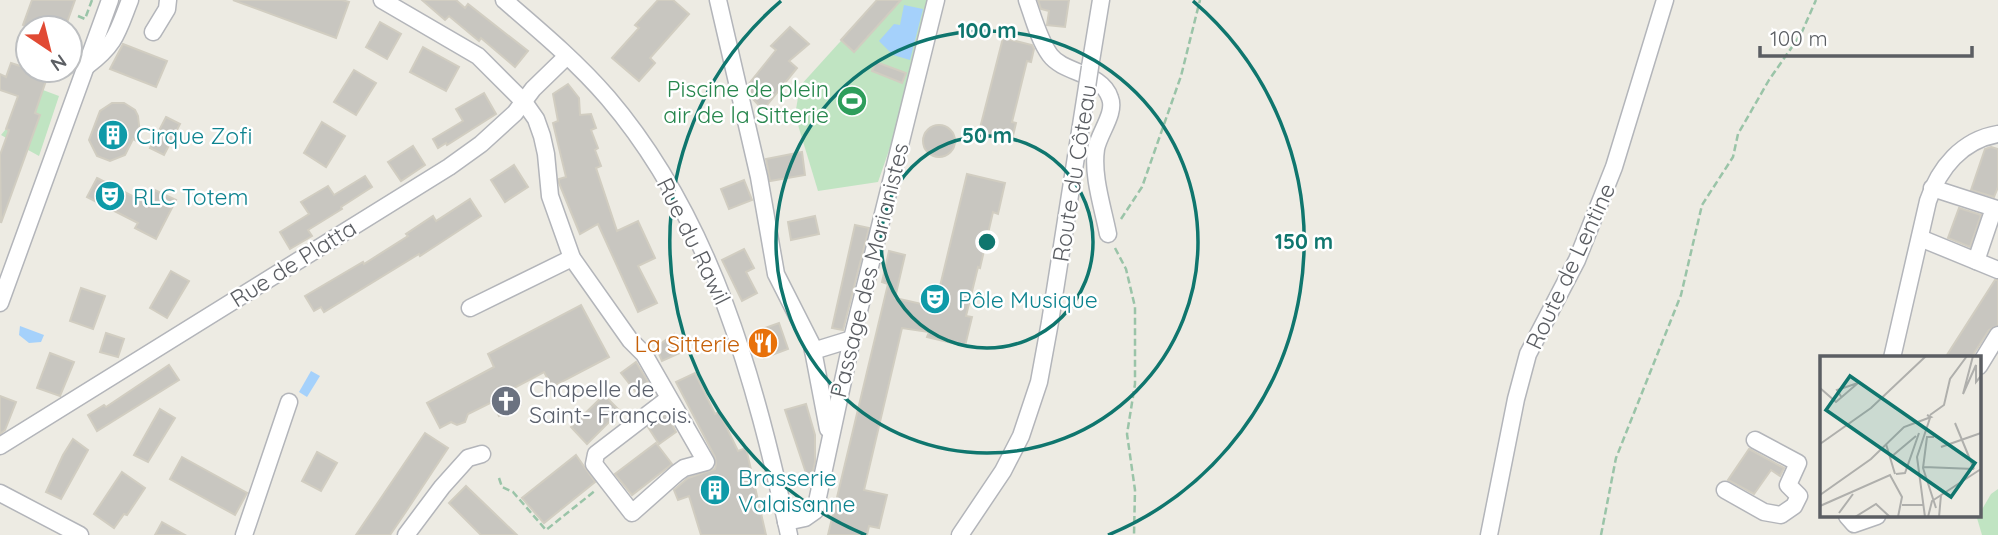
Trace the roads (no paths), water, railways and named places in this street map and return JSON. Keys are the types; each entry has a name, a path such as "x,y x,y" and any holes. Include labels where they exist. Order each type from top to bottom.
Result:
{"street":[{"path":"0,303 110,0"},
{"path":"87,66 104,54 114,41 130,0"},
{"path":"153,32 167,9 168,0"},
{"path":"382,0 478,56 524,102 536,119 546,154 550,196 572,258 630,340 644,354 706,462 684,468 632,513 594,464 596,453 669,398"},
{"name":"Rue du Rawil","path":"504,0 568,56 607,97 666,179 696,236 741,350 771,455 788,529"},
{"path":"718,0 760,177 776,274 813,345 830,437"},
{"name":"Passage des Marianistes","path":"788,529 815,511 852,339 936,0"},
{"path":"1027,0 1051,56 1094,80 1110,97 1111,105 1096,149 1100,197 1108,234"},
{"name":"Route du Côteau","path":"960,535 1003,471 1021,436 1039,382 1051,322 1101,0"},
{"name":"Route de Lentine","path":"1489,535 1513,412 1528,354 1577,260 1615,167 1665,0"},
{"name":"Rue de Platta","path":"0,446 451,166 481,144 568,56"},
{"path":"1892,356 1932,188 1954,156 1974,142 1998,134"},
{"path":"1932,188 1994,208 1976,261"},
{"path":"1920,238 1998,270"},
{"path":"470,308 572,258"},
{"path":"1980,364 1998,335"},
{"path":"813,351 852,339"},
{"path":"244,535 289,402"},
{"path":"1725,490 1764,512 1781,515 1794,506 1799,496 1788,485 1798,463 1755,440"},
{"path":"406,535 434,496 468,458 482,454"},
{"path":"0,492 75,534"}],"water":[{"path":"904,5 923,9 910,60 893,55 879,41 894,24 900,25"},
{"path":"20,326 44,335 41,342 29,343 19,335"},
{"path":"311,371 320,376 307,397 299,392"}],"place":[{"name":"Piscine de plein air de la Sitterie","path":"852,101"},
{"name":"Cirque Zofi","path":"113,135"},
{"name":"RLC Totem","path":"110,196"},
{"name":"Pôle Musique","path":"935,299"},
{"name":"La Sitterie","path":"763,343"},
{"name":"Chapelle de Saint- François.","path":"506,401"},
{"name":"Brasserie Valaisanne","path":"715,490"}]}
